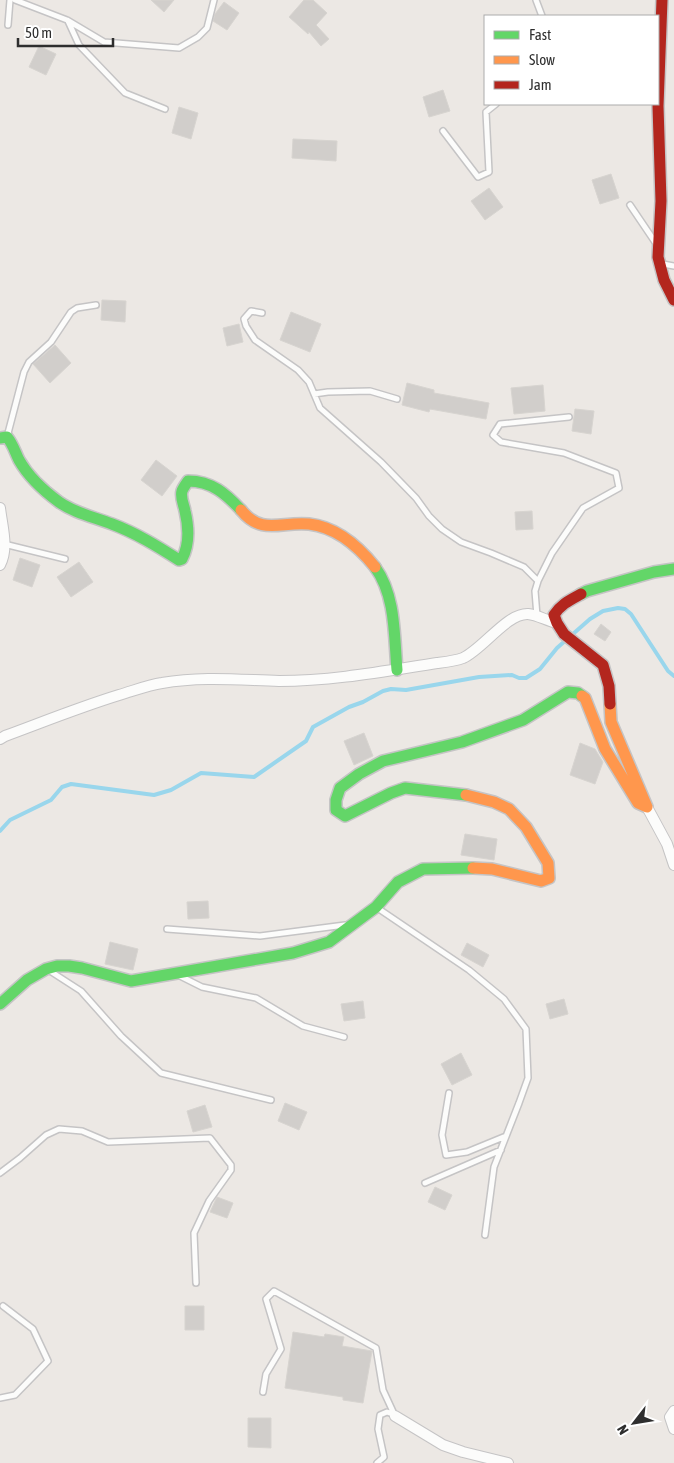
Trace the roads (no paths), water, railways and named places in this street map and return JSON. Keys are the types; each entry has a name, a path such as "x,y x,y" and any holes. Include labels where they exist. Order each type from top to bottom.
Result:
{"street":[{"path":"659,80 662,0"},
{"path":"658,105 661,201 658,257 664,280 674,300"},
{"path":"3,438 14,444 20,462 40,486 60,503 124,529 180,560 184,556 188,544 188,531 181,496 183,488 188,481 198,480 226,493 252,521 259,524 302,523 332,530 360,550 375,566 384,582 389,596 398,670"},
{"path":"0,508 4,543 4,555 0,565"},
{"path":"674,569 654,572 587,591 567,600 554,615 556,623 567,637 603,665 609,686 611,722 647,807 667,844 674,865"},
{"path":"0,739 58,716 161,683 197,678 240,678 280,681 332,678 398,670 462,658 476,650 504,624 526,614 556,623"},
{"path":"0,1004 17,986 33,974 61,965 80,968 117,979 131,980 293,953 329,942 376,907 398,882 423,869 466,867 492,869 540,881 549,878 548,863 526,827 509,810 494,802 474,796 406,788 390,793 345,816 336,810 336,800 340,788 359,774 383,761 462,742 523,720 568,692 578,693 585,698 605,749 638,803 647,807"},
{"path":"674,1411 670,1418 674,1429"},
{"path":"395,1416 443,1445 508,1463"}],"lane":[{"path":"8,25 10,0"},
{"path":"15,0 68,20 104,42 179,48 198,37 207,28 214,0"},
{"path":"536,0 542,15"},
{"path":"68,20 79,45 124,93 165,109"},
{"path":"443,131 478,177 489,172 486,112 495,105"},
{"path":"630,205 659,246"},
{"path":"660,263 674,266"},
{"path":"3,438 29,362 51,342 70,312 77,308 96,305"},
{"path":"262,313 251,311 244,319 255,340 298,370 309,382 320,408 381,462 416,498 429,516 442,529 461,542 491,552 524,568 538,581"},
{"path":"314,394 370,391 397,399"},
{"path":"537,616 535,591 552,553 583,508 619,488 616,473 564,454 501,442 493,435 500,424 569,417"},
{"path":"4,543 65,559"},
{"path":"376,907 476,976 504,999 526,1029 528,1078 494,1167 485,1235"},
{"path":"167,929 260,936 353,924"},
{"path":"47,969 81,992 121,1036 161,1073 271,1100"},
{"path":"175,973 202,988 256,998 303,1026 344,1037"},
{"path":"449,1093 442,1135 446,1155 467,1152 506,1136"},
{"path":"0,1172 20,1158 46,1135 59,1129 82,1131 108,1142 210,1138 231,1165 231,1170 209,1201 194,1233 196,1283"},
{"path":"425,1183 501,1150"},
{"path":"263,1392 266,1374 281,1349 266,1299 274,1291 376,1348 382,1390 395,1416"},
{"path":"0,1398 15,1396 48,1361 33,1329 3,1306"},
{"path":"377,1463 384,1457 378,1429 380,1415 387,1412 395,1416"}],"waterway":[{"path":"0,831 10,820 51,800 62,787 71,784 154,795 171,790 201,773 254,777 306,741 313,727 383,691 391,689 406,690 479,677 512,675 526,678 540,669 557,648 590,619 603,611 618,608 625,609 631,614 668,671 674,676"}]}
